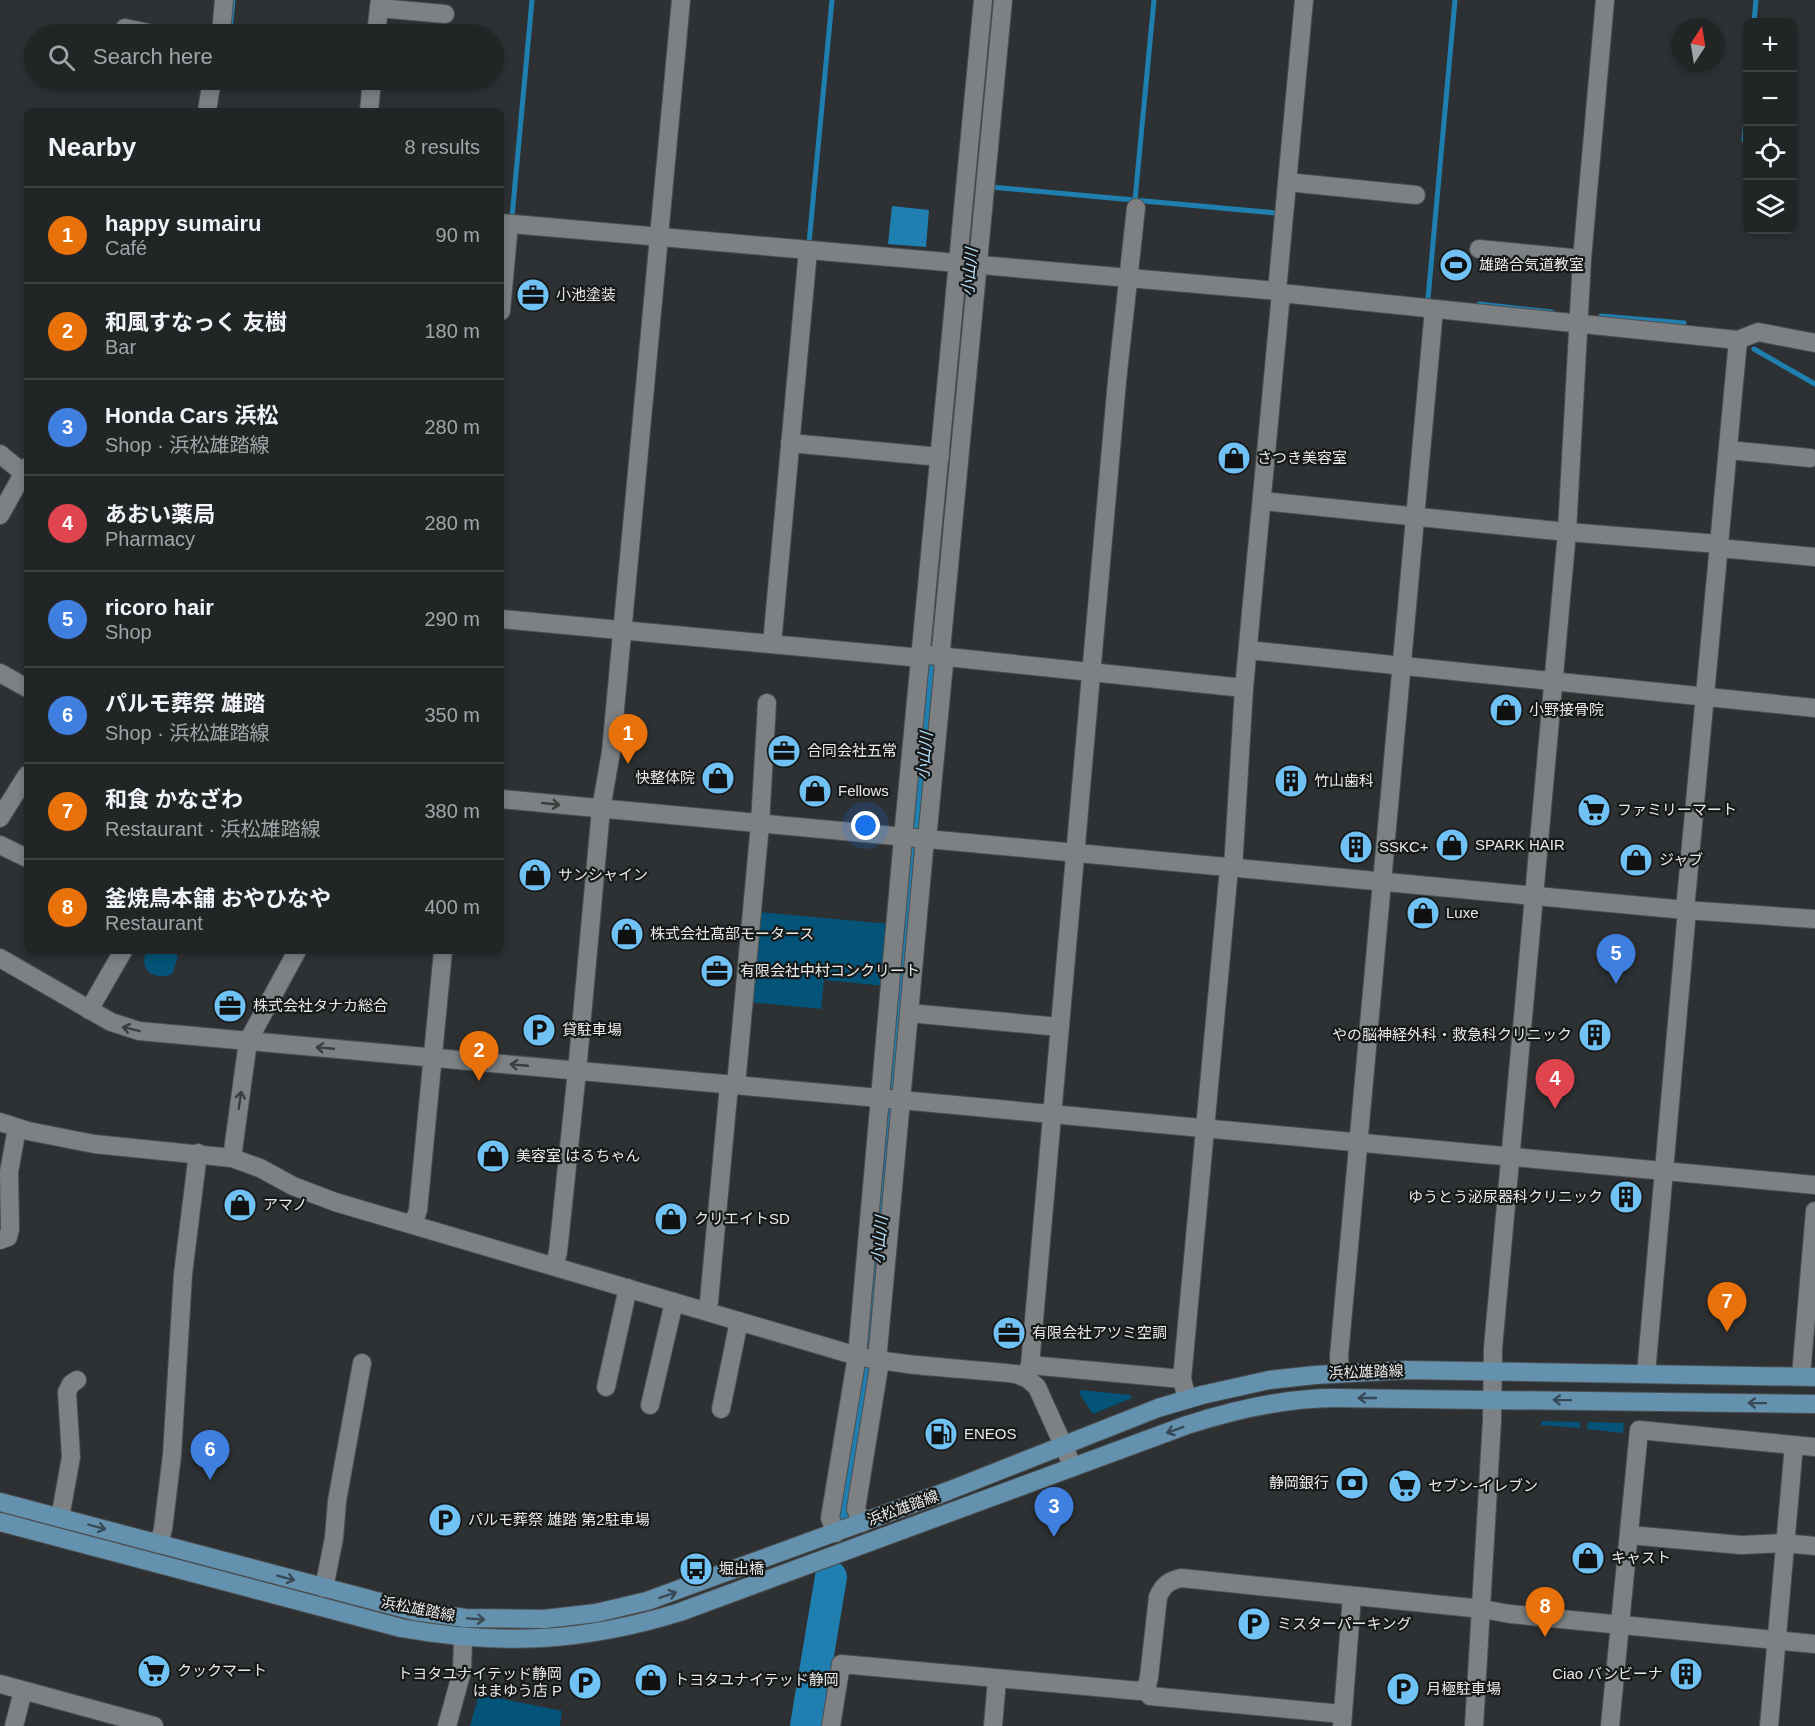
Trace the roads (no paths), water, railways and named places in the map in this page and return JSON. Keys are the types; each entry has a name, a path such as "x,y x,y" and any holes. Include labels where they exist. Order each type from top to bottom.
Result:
{"main road":[{"name":"浜松雄踏線","path":"0,1502 414,1611 465,1618 518,1620 570,1617 622,1608 664,1596 948,1491 1136,1416 1187,1399 1269,1380 1340,1373 1406,1370 1808,1376"},
{"name":"浜松雄踏線","path":"0,1522 401,1628 463,1638 526,1640 558,1638 620,1629 680,1612 1207,1419 1299,1400 1335,1398 1492,1399 1815,1404"}],"street":[{"path":"222,24 224,0"},
{"path":"554,1266 558,1252 577,1071 601,809 611,752 681,0"},
{"path":"983,0 992,20"},
{"path":"932,656 941,650 962,335 992,20 1003,0"},
{"path":"1187,1399 1182,1379 1231,868 1244,687 1304,0"},
{"path":"1474,1726 1482,1609 1494,1337 1567,532 1582,259 1605,0"},
{"path":"377,24 379,4 445,14"},
{"path":"207,108 210,90"},
{"path":"369,108 371,90"},
{"path":"1287,182 1416,195"},
{"path":"1073,1467 1064,1444 1027,1371 1117,381 1136,208"},
{"path":"504,245 505,223 1279,292 1738,340 1758,332 1815,343"},
{"path":"1479,249 1582,259"},
{"path":"772,644 808,250"},
{"path":"1340,1373 1339,1356 1434,309"},
{"path":"862,1523 856,1509 932,656 940,457 962,335"},
{"path":"1646,1374 1738,340"},
{"path":"790,443 940,457"},
{"path":"1728,450 1810,458"},
{"path":"0,454 24,472"},
{"path":"0,515 24,476"},
{"path":"1262,501 1719,546 1815,558"},
{"path":"504,619 911,657 932,656 1244,687"},
{"path":"1248,651 1815,708"},
{"path":"0,673 24,686"},
{"path":"706,1311 733,1085 760,824 767,703"},
{"path":"0,818 24,780"},
{"path":"504,800 1686,910 1815,919"},
{"path":"891,1099 909,1013 915,838"},
{"path":"0,845 24,857"},
{"path":"88,1010 121,954"},
{"path":"232,1158 248,1041 295,954"},
{"path":"413,1225 418,1210 443,954"},
{"path":"0,958 111,1022 140,1031 1815,1185"},
{"path":"909,1013 1060,1027"},
{"path":"0,1240 8,1237 10,1229 9,1125 94,1144 232,1158 260,1168 293,1186 321,1197 869,1359 1016,1374 1027,1371 1182,1379"},
{"path":"159,1544 172,1455 183,1274 198,1153"},
{"path":"1808,1376 1815,1211"},
{"path":"606,1387 628,1288"},
{"path":"650,1405 674,1302"},
{"path":"721,1409 739,1321"},
{"path":"836,1533 831,1518 869,1359"},
{"path":"324,1588 362,1363"},
{"path":"60,1518 72,1457 67,1392 70,1384 77,1380"},
{"path":"1610,1726 1639,1430 1815,1447"},
{"path":"1769,1726 1794,1445"},
{"path":"1629,1535 1741,1545 1785,1543 1815,1546"},
{"path":"831,1726 842,1664 1132,1691 1144,1688 1147,1686 1149,1677 1158,1597 1162,1587 1181,1578 1815,1644"},
{"path":"1144,1688 1150,1696 1342,1720 1352,1596"},
{"path":"447,1726 462,1671 463,1638"},
{"path":"993,1726 997,1679"},
{"path":"0,1684 154,1726"},
{"path":"14,1726 23,1691"}],"waterway":[{"path":"231,24 233,0"},
{"path":"512,217 532,0"},
{"path":"809,243 832,0"},
{"path":"1135,200 1154,0"},
{"path":"1428,299 1455,0"},
{"path":"1754,18 1756,0"},
{"path":"991,187 1276,213"},
{"path":"1479,304 1552,312"},
{"path":"1601,316 1684,323"},
{"path":"1754,349 1815,384"},
{"name":"小山川","path":"842,1510 869,1345 935,622"},
{"name":"小山川","path":"806,1726 831,1577"}],"place":[{"name":"雄踏合気道教室","path":"1456,265"},
{"name":"小池塗装","path":"533,295"},
{"name":"さつき美容室","path":"1234,458"},
{"name":"小野接骨院","path":"1506,710"},
{"name":"合同会社五常","path":"784,751"},
{"name":"happy sumairu","path":"628,764"},
{"name":"快整体院","path":"718,778"},
{"name":"竹山歯科","path":"1291,781"},
{"name":"Fellows","path":"815,791"},
{"name":"ファミリーマート","path":"1594,810"},
{"name":"SPARK HAIR","path":"1452,845"},
{"name":"SSKC+","path":"1356,847"},
{"name":"ジャブ","path":"1636,860"},
{"name":"サンシャイン","path":"535,875"},
{"name":"Luxe","path":"1423,913"},
{"name":"株式会社髙部モータース","path":"627,934"},
{"name":"有限会社中村コンクリート","path":"717,971"},
{"name":"ricoro hair","path":"1616,984"},
{"name":"株式会社タナカ総合","path":"230,1006"},
{"name":"貸駐車場","path":"539,1030"},
{"name":"やの脳神経外科・救急科クリニック","path":"1595,1035"},
{"name":"和風すなっく 友樹","path":"479,1081"},
{"name":"あおい薬局","path":"1555,1109"},
{"name":"美容室 はるちゃん","path":"493,1156"},
{"name":"ゆうとう泌尿器科クリニック","path":"1626,1197"},
{"name":"アマノ","path":"240,1205"},
{"name":"クリエイトSD","path":"671,1219"},
{"name":"和食 かなざわ","path":"1727,1332"},
{"name":"有限会社アツミ空調","path":"1009,1333"},
{"name":"ENEOS","path":"941,1434"},
{"name":"パルモ葬祭 雄踏","path":"210,1480"},
{"name":"静岡銀行","path":"1352,1483"},
{"name":"セブン-イレブン","path":"1405,1486"},
{"name":"パルモ葬祭 雄踏 第2駐車場","path":"445,1520"},
{"name":"Honda Cars 浜松","path":"1054,1537"},
{"name":"キャスト","path":"1588,1558"},
{"name":"堀出橋","path":"696,1569"},
{"name":"ミスターパーキング","path":"1254,1624"},
{"name":"釜焼鳥本舗 おやひなや","path":"1545,1637"},
{"name":"クックマート","path":"154,1671"},
{"name":"Ciao バンビーナ","path":"1686,1674"},
{"name":"トヨタユナイテッド静岡","path":"651,1680"},
{"name":"トヨタユナイテッド静岡 はまゆう店 P","path":"585,1683"},
{"name":"月極駐車場","path":"1403,1689"}]}
